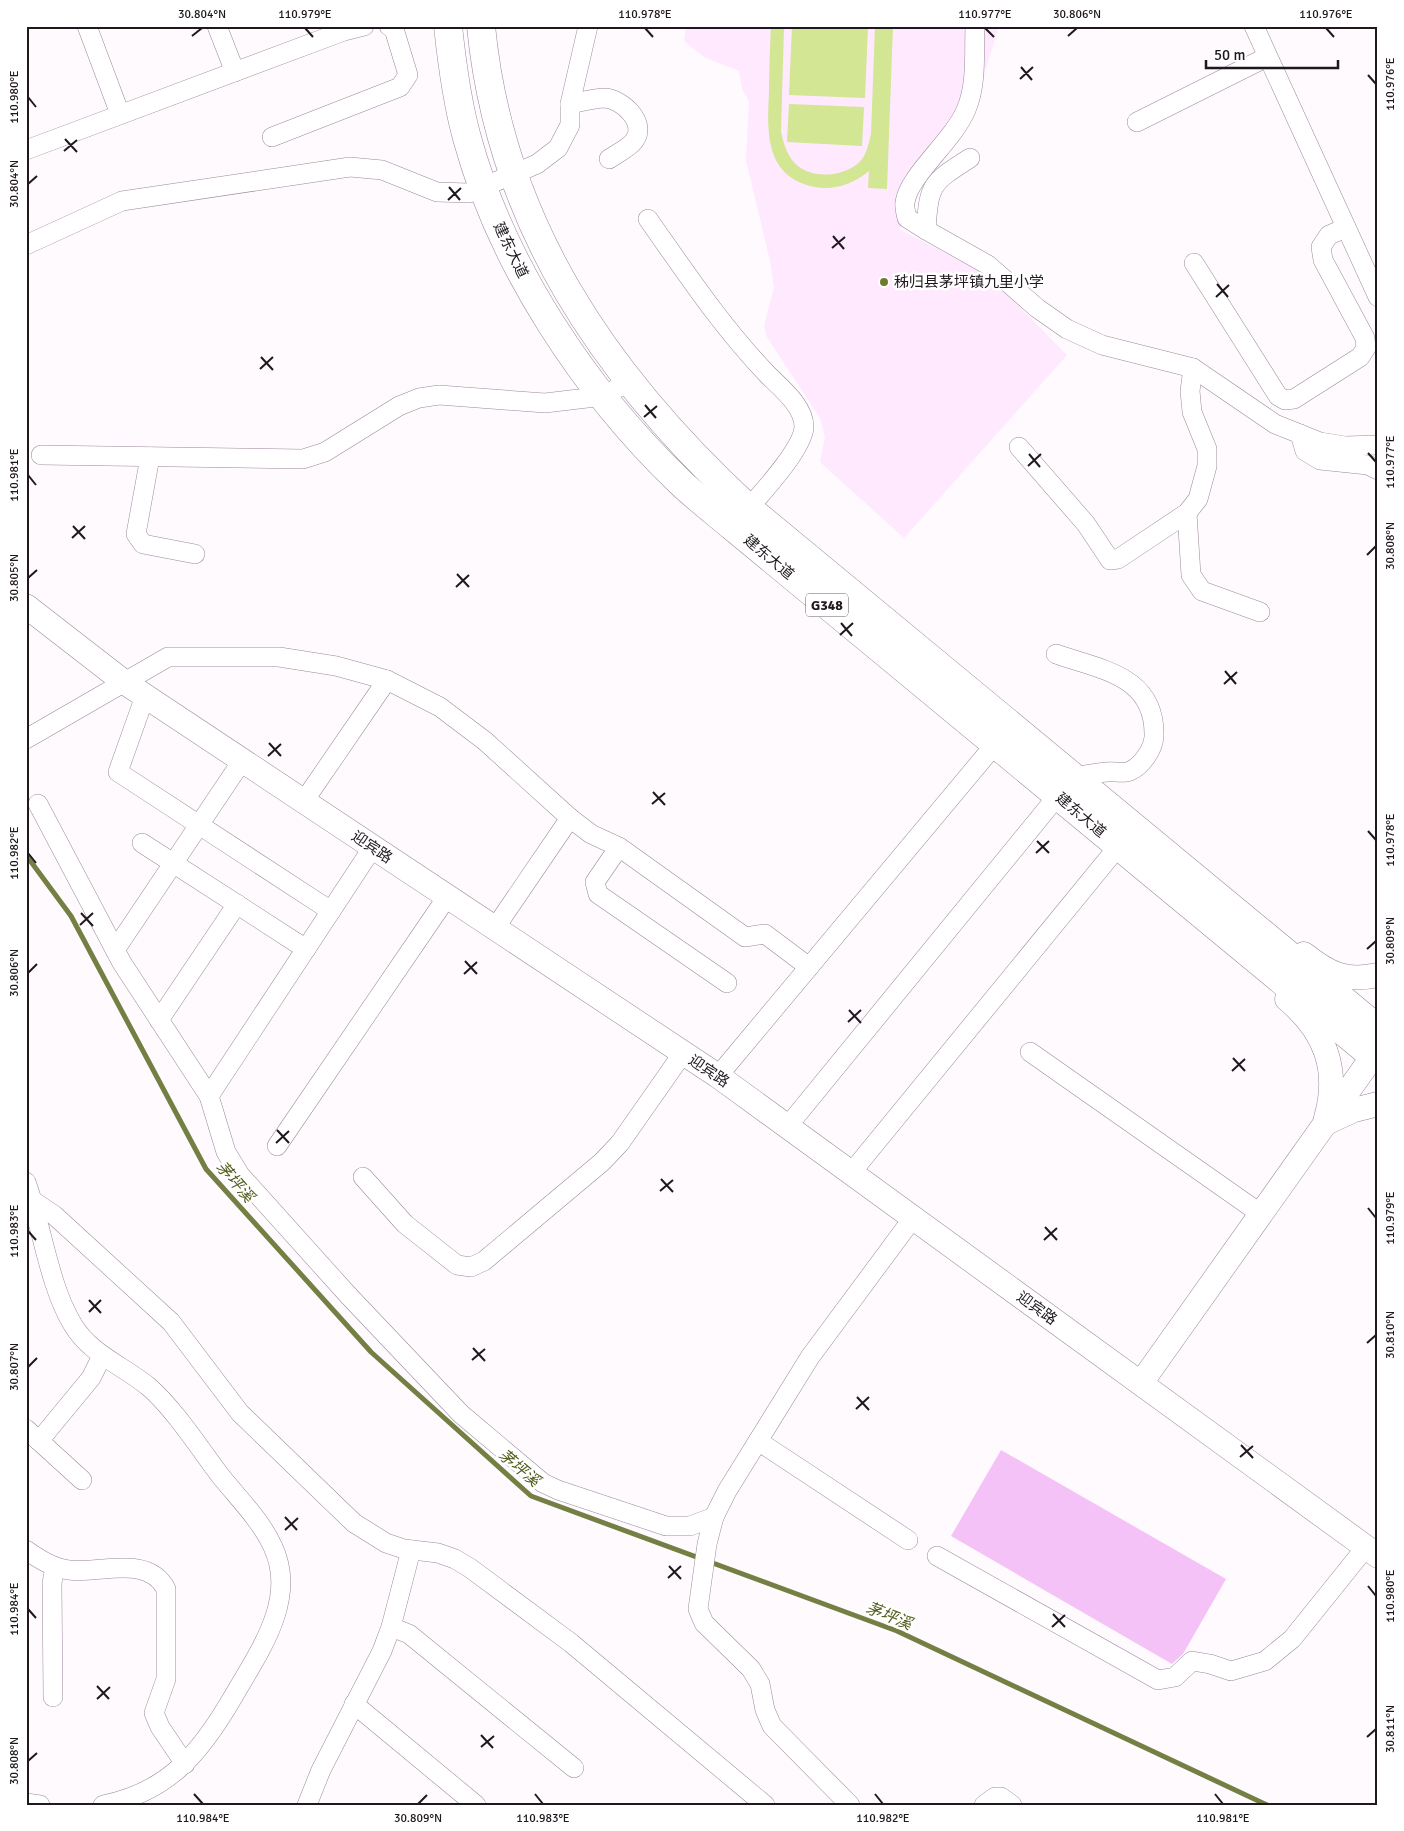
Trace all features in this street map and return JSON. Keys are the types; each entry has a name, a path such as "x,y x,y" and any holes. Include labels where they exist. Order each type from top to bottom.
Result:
{"highway":[{"name":"建东大道","path":"448,26 453,71 467,138 483,188 516,264 550,322 589,378 680,482 740,518 1245,935 1376,1055"},
{"name":"建东大道","path":"481,26 485,67 499,131 514,175 547,254 579,310 628,381 655,415 700,464 740,518"},
{"name":"建东大道","path":"1245,935 1378,1029"}],"main road":[{"name":"迎宾路","path":"26,606 124,682 718,1076 1372,1551"},
{"path":"1245,935 1296,948 1318,966 1342,977 1356,978 1378,975"},
{"path":"1245,935 1272,986 1312,1023 1325,1046 1332,1085 1325,1124"},
{"path":"1141,1383 1376,1055"},
{"path":"1325,1124 1354,1110 1378,1104"}],"street":[{"path":"87,26 120,114"},
{"path":"217,26 235,72"},
{"path":"26,150 235,72 343,29 364,26"},
{"path":"272,137 400,87 408,75 394,29 389,26"},
{"path":"26,245 122,202 350,167 382,170 437,192 469,193 483,188 538,164 558,148 570,125 570,104 588,26"},
{"path":"974,26 972,88 967,109 956,129 913,182 904,203 907,218 988,265 1037,308 1067,329 1102,345 1193,368 1216,381 1254,411 1275,424 1320,442 1345,446 1378,445"},
{"path":"1254,26 1378,297"},
{"path":"1137,122 1267,56"},
{"path":"570,104 605,98 622,104 632,114 638,128 635,141 609,159"},
{"path":"926,230 928,197 933,185 970,158"},
{"path":"648,219 729,332 798,409 804,427 798,444 789,459 740,518"},
{"path":"1194,263 1278,396 1285,400 1294,399 1360,357 1366,348 1365,338 1323,260 1320,247 1329,236 1346,228"},
{"path":"1019,446 1086,524 1110,560 1118,559 1187,513 1198,499 1207,466 1207,449 1192,412 1190,391 1193,368"},
{"path":"41,455 303,459 325,452 398,406 419,398 439,395 545,403 604,396 628,381"},
{"path":"1300,434 1305,451 1320,460 1368,465 1378,470"},
{"path":"150,457 136,534 143,544 195,554"},
{"path":"1187,513 1190,575 1202,591 1260,612"},
{"path":"787,1127 1065,786 1130,771 1145,759 1153,742 1154,724 1149,706 1136,686 1116,675 1056,654"},
{"path":"26,739 168,657 279,657 336,666 387,680 440,707 485,741 570,818 591,834 619,846 746,937 765,934 809,967"},
{"path":"304,801 387,680"},
{"path":"145,696 118,772 331,911"},
{"path":"718,1076 1003,735"},
{"path":"115,950 242,761"},
{"path":"38,804 115,950 208,1096 226,1152 240,1175 348,1295 461,1414 530,1474 558,1490 666,1526 690,1526 714,1517"},
{"path":"495,928 570,818"},
{"path":"851,1173 1126,837"},
{"path":"142,843 306,949"},
{"path":"619,846 595,882 598,894 727,984"},
{"path":"208,1096 373,847"},
{"path":"277,1146 447,897"},
{"path":"159,1020 237,904"},
{"path":"1030,1052 1261,1214"},
{"path":"363,1177 420,1236 457,1265 471,1267 484,1261 602,1162 620,1143 683,1053"},
{"path":"26,1182 63,1305 73,1324 85,1342 102,1356 136,1377 164,1403 265,1533 279,1560 281,1573 280,1600 265,1641 212,1732 185,1764 149,1788 103,1805"},
{"path":"33,1201 54,1215 171,1322 240,1413 340,1511 369,1534 386,1543 411,1550 438,1553 455,1559 470,1568 571,1643 765,1805"},
{"path":"850,1805 772,1726 765,1710 760,1684 751,1669 704,1623 698,1609 707,1544 714,1517 758,1441 816,1349 913,1218"},
{"path":"82,1480 33,1435 91,1378 102,1356"},
{"path":"758,1441 908,1540"},
{"path":"26,1550 55,1567 81,1571 132,1568 154,1574 161,1580 166,1589 166,1680 154,1713 160,1727 185,1764"},
{"path":"312,1803 320,1770 382,1650 391,1627 411,1550"},
{"path":"937,1556 1158,1680 1174,1677 1192,1661 1210,1664 1231,1671 1265,1662 1292,1638 1372,1551"},
{"path":"53,1697 52,1583 55,1567"},
{"path":"391,1627 409,1634 574,1768"},
{"path":"354,1704 476,1805"},
{"path":"984,1805 995,1797 1000,1797 1012,1805"},
{"path":"26,1803 40,1805"}],"shaded area":[{"name":"秭归县茅坪镇九里小学","path":"686,26 999,26 971,118 949,153 922,182 915,205 899,229 988,275 1067,355 904,538 820,462 825,437 820,418 767,337 764,326 774,288 770,261 746,160 749,102 742,89 739,71 704,57 684,41"}],"green space":[{"path":"771,26 784,26 781,131 785,146 792,160 805,171 832,174 856,165 868,147 871,134 875,26 893,26 887,189 868,188 869,171 844,185 829,188 815,187 799,182 786,174 778,163 772,151 768,123"},
{"path":"792,26 868,26 865,98 789,95"},
{"path":"789,104 864,107 862,146 787,142"}],"building":[{"path":"1001,1450 1226,1579 1183,1654 1172,1664 951,1536"}],"waterway":[{"name":"茅坪溪","path":"26,855 71,916 206,1169 371,1352 531,1496 897,1631 1267,1805"}],"place":[{"name":"秭归县茅坪镇九里小学","path":"884,282"}]}
